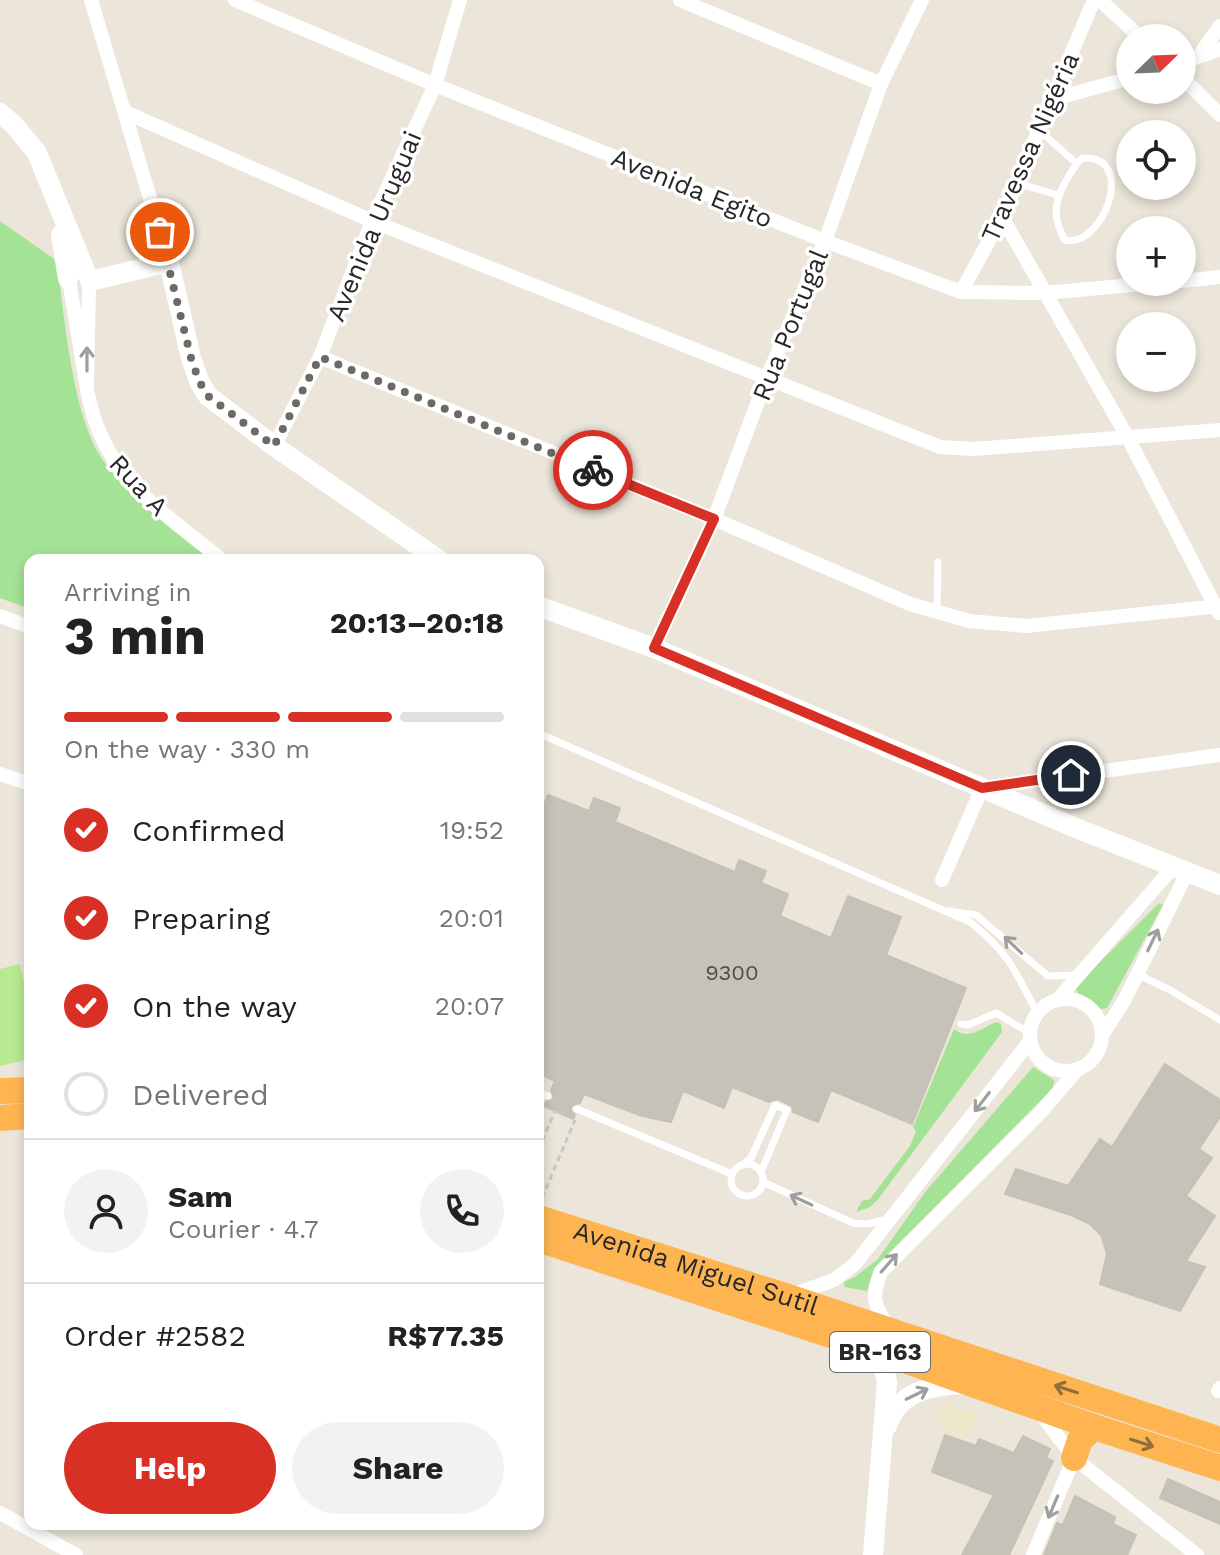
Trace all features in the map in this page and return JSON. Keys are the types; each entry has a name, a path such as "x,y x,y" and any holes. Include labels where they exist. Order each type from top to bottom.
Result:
{"highway":[{"path":"0,1091 24,1090"},
{"path":"0,1118 24,1116"},
{"name":"Avenida Miguel Sutil","path":"544,1220 785,1296 977,1384 1037,1408 1220,1468"},
{"name":"Avenida Miguel Sutil","path":"544,1241 1220,1440"},
{"path":"1074,1458 1080,1440 1094,1427"}],"street":[{"path":"91,0 169,262 191,358 208,396 274,446 430,554"},
{"name":"Avenida Egito","path":"235,0 258,4 435,85 961,292 1044,293 1116,287"},
{"name":"Avenida Uruguai","path":"274,446 320,357 372,221 435,85 460,0"},
{"path":"680,0 881,84"},
{"name":"Rua Portugal","path":"654,648 714,519 766,380 825,241 881,84 922,0"},
{"name":"Travessa Nigéria","path":"961,292 1002,217 1094,0"},
{"path":"1100,0 1126,24"},
{"path":"1200,54 1220,26"},
{"path":"1196,56 1220,49"},
{"path":"1054,99 1116,82"},
{"path":"1196,91 1220,115"},
{"path":"125,112 372,221 940,447 974,449 1220,430"},
{"name":"Rua A","path":"0,113 22,133 37,153 81,280 87,389 99,433 114,462 138,491 215,554"},
{"path":"320,357 714,519 910,604 969,621 1026,626 1219,609 1128,438 1002,217"},
{"path":"81,280 169,262"},
{"path":"1196,280 1220,277"},
{"path":"544,608 654,648 1076,828 1220,885"},
{"path":"0,616 24,625"},
{"path":"982,788 1220,755"},
{"path":"0,774 24,782"},
{"path":"942,880 982,788"},
{"path":"1103,1034 1137,974 1181,868"},
{"path":"785,1296 834,1280 855,1264 1030,1037 1037,1013 1058,999 1181,868"},
{"path":"873,1555 887,1382 883,1363 884,1341 874,1290 881,1272 1042,1111 1076,1071 1096,1057 1102,1046 1103,1034 1096,1013 1079,1000 1058,999"},
{"path":"1030,1037 1036,1055 1044,1064 1053,1069 1076,1071"},
{"path":"883,1442 888,1421 898,1405 909,1396 934,1386 977,1384"},
{"path":"1037,1408 1074,1458 1197,1555"},
{"path":"1033,1555 1074,1458"},
{"path":"0,1513 24,1526"},
{"path":"31,1530 76,1555"},
{"path":"1171,1555 1177,1541"}],"lane":[{"path":"1040,131 1076,163"},
{"path":"1083,158 1102,163 1111,175 1113,186 1106,208 1095,226 1074,242 1065,240 1056,226 1058,195 1076,163 1083,158"},
{"path":"1017,183 1058,195"},
{"path":"937,612 938,562"},
{"path":"544,736 970,922 1009,959 1037,1013"},
{"path":"941,910 976,915 1048,976 1079,975"},
{"path":"1137,974 1220,1020"},
{"path":"961,1024 968,1025 996,1013 1030,1037"},
{"path":"544,1094 548,1096"},
{"path":"775,1105 787,1110 761,1165 763,1182 755,1195 744,1196 732,1187 732,1174 742,1165 751,1158 775,1105"},
{"path":"577,1109 732,1174"},
{"path":"742,1165 753,1165 761,1172"},
{"path":"763,1182 853,1223 868,1224 893,1216"}],"path":[{"path":"544,1136 555,1111 562,1114 564,1110"},
{"path":"544,1192 576,1119"}],"shaded area":[{"path":"942,1402 977,1414 969,1437 935,1425"}],"green space":[{"path":"0,221 57,261 76,387 82,412 99,454 136,498 204,554 24,554 24,607 0,598"},
{"path":"1159,903 1163,905 1107,1008 1101,1009 1079,994 1075,988 1079,983"},
{"path":"20,964 24,983 24,1060 0,1066 0,969"},
{"path":"996,1022 1001,1024 1002,1032 879,1198 870,1207 856,1212 862,1201 870,1199 910,1146 916,1132 913,1127 954,1029 970,1034"},
{"path":"1033,1067 1054,1080 1053,1088 874,1268 867,1291 845,1287 844,1282 878,1259 926,1191"}],"building":[{"path":"548,795 589,811 594,798 620,808 615,822 735,872 739,860 766,871 761,883 788,894 780,916 831,938 848,896 901,917 886,955 966,988 912,1124 831,1090 818,1122 793,1112 792,1106 778,1099 769,1102 732,1087 724,1108 683,1091 671,1122 642,1116 584,1094 580,1103 571,1106 575,1115 573,1119 544,1106 554,1099 551,1090 555,1081 544,1076 544,805"},
{"path":"1165,1064 1220,1100 1220,1117 1199,1149 1212,1158 1186,1196 1215,1216 1186,1261 1205,1267 1180,1311 1100,1284 1107,1254 1101,1235 1090,1224 1005,1194 1016,1169 1068,1186 1100,1139 1112,1147"},
{"path":"945,1435 976,1446 979,1439 1014,1453 1023,1436 1050,1449 1046,1458 1053,1461 1009,1555 962,1555 994,1495 932,1472"},
{"path":"1168,1479 1220,1502 1220,1524 1160,1498"},
{"path":"1075,1496 1115,1517 1113,1524 1136,1535 1127,1555 1044,1555 1057,1523 1063,1525"}],"way so far":[{"path":"160,232 199,381 208,396 274,446 320,357 593,470"}],"route":[{"path":"593,470 714,519 654,648 982,788 1071,775"}]}
